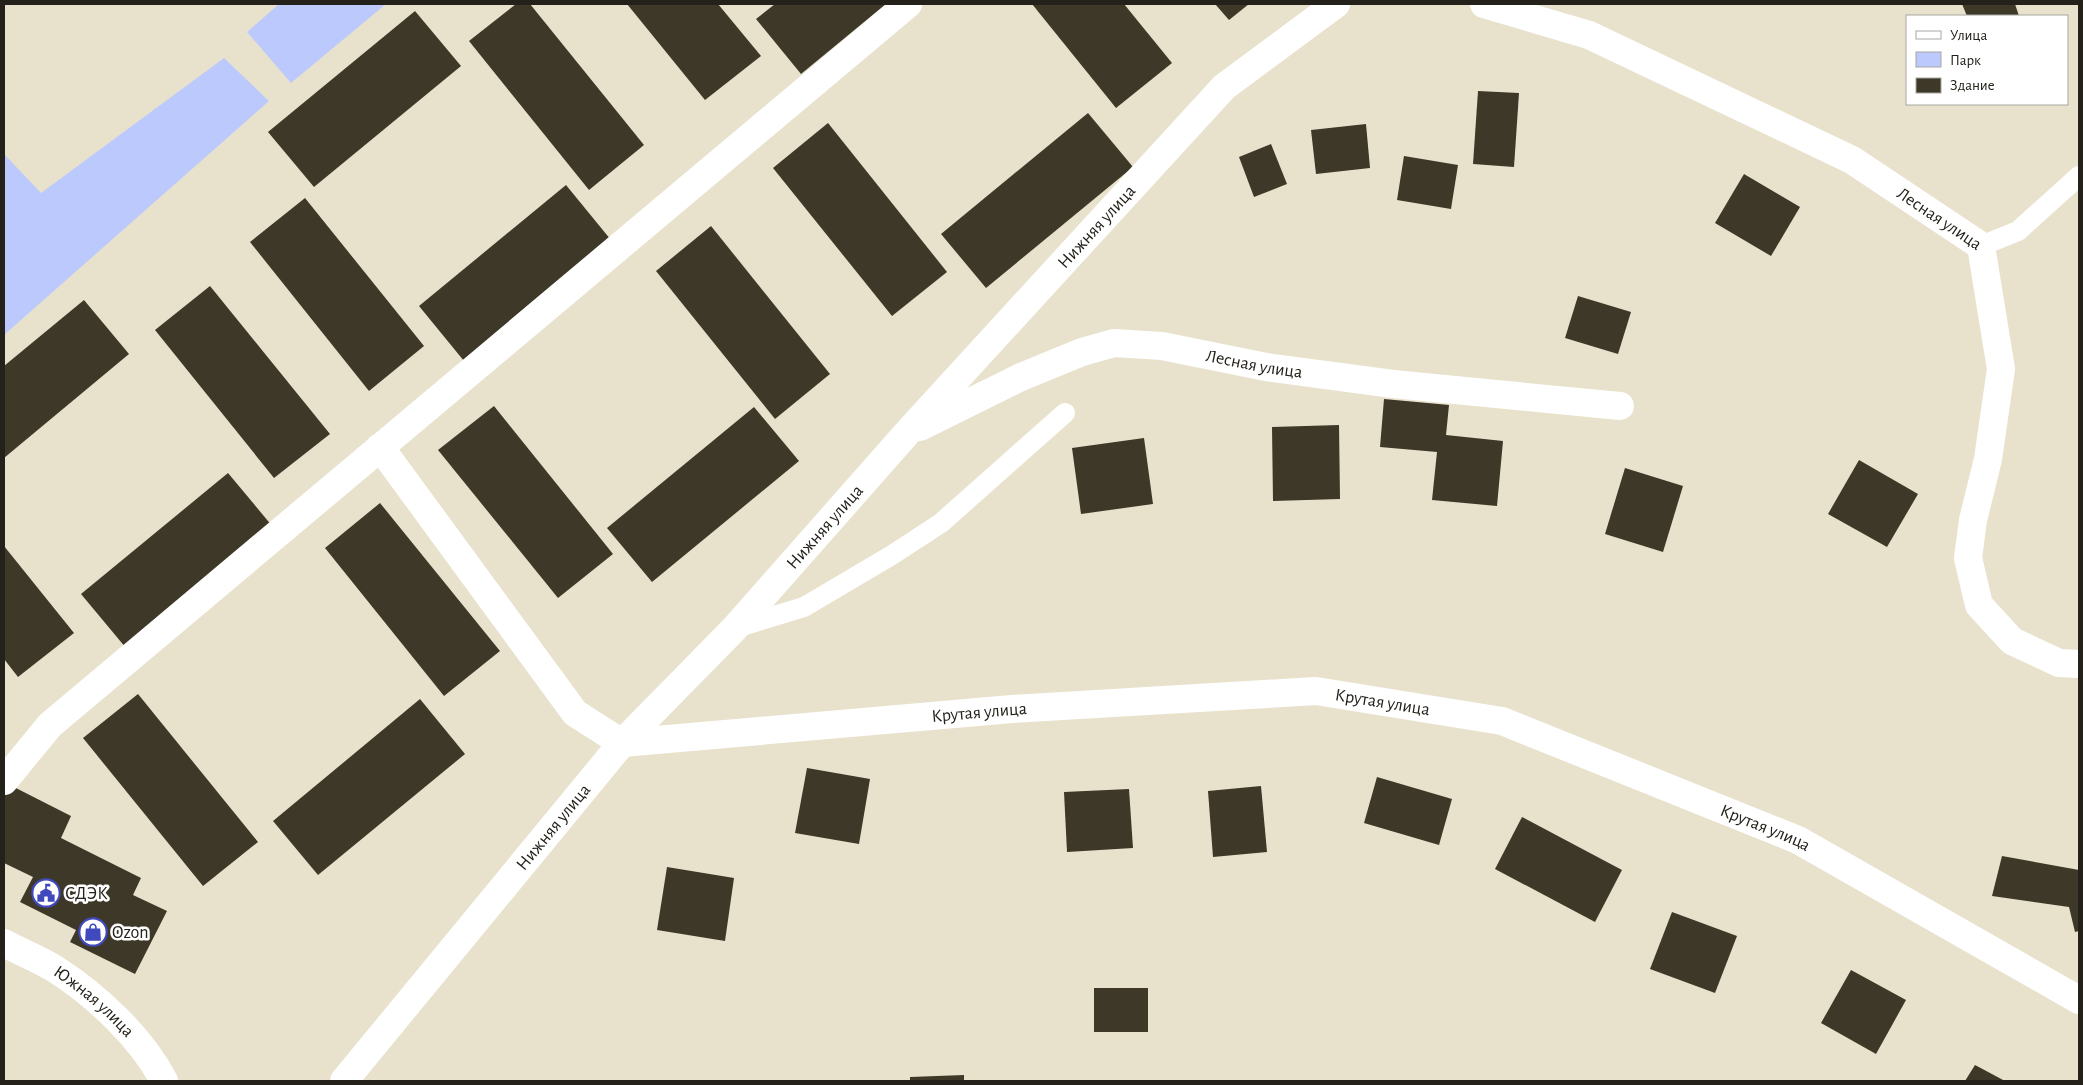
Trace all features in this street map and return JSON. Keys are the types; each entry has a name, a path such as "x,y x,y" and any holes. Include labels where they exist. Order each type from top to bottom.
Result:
{"street":[{"path":"4,781 50,725 908,4"},
{"path":"1332,6 1357,4"},
{"name":"Лесная улица","path":"1484,4 1589,35 1852,160 1981,246 2001,370 1988,459 1973,520 1968,558 1979,605 2012,641 2059,663 2079,664"},
{"name":"Нижняя улица","path":"344,1081 622,743 735,628 907,433 1224,87 1332,6"},
{"name":"Лесная улица","path":"907,433 1021,378 1082,352 1114,343 1162,346 1266,367 1393,384 1620,406"},
{"path":"380,447 575,713 622,743"},
{"name":"Крутая улица","path":"622,743 1012,709 1316,691 1502,720 1798,840 2079,1000"},
{"name":"Южная улица","path":"4,943 55,969 110,1011 157,1067 164,1081"}],"lane":[{"path":"1981,246 2018,231 2079,176"},
{"path":"735,628 804,607 892,555 941,523 1065,413"}],"green space":[{"path":"279,4 386,4 291,83 247,32"},
{"path":"224,58 269,101 4,335 4,154 41,193"}],"building":[{"path":"516,4 530,4 644,145 589,190 469,41"},
{"path":"627,4 718,4 761,56 705,100"},
{"path":"775,4 886,4 801,74 756,19"},
{"path":"1032,4 1124,4 1172,63 1116,108"},
{"path":"1215,4 1249,4 1229,20"},
{"path":"1962,4 2015,4 2019,15 1967,15"},
{"path":"415,11 461,66 314,187 268,132"},
{"path":"1478,91 1519,93 1514,167 1473,164"},
{"path":"1088,113 1133,167 986,288 941,234"},
{"path":"828,123 947,272 892,316 773,168"},
{"path":"1366,124 1370,168 1316,174 1311,130"},
{"path":"1271,144 1287,184 1254,197 1239,157"},
{"path":"1404,156 1458,165 1451,209 1397,200"},
{"path":"1744,174 1800,207 1771,256 1715,223"},
{"path":"566,185 611,240 464,361 419,306"},
{"path":"305,198 424,346 369,391 250,242"},
{"path":"711,226 830,374 775,419 656,271"},
{"path":"210,286 330,434 274,478 155,330"},
{"path":"1578,296 1631,312 1618,354 1565,338"},
{"path":"84,300 129,354 4,458 4,366"},
{"path":"1384,399 1449,405 1446,435 1503,441 1497,506 1432,500 1437,452 1380,447"},
{"path":"494,406 613,554 558,598 438,450"},
{"path":"754,407 799,461 652,582 607,528"},
{"path":"1339,425 1340,499 1273,501 1272,427"},
{"path":"1144,438 1153,504 1081,514 1072,448"},
{"path":"1859,460 1918,494 1887,547 1828,514"},
{"path":"1625,468 1683,486 1663,552 1605,534"},
{"path":"228,473 273,527 126,648 81,594"},
{"path":"380,503 500,651 444,696 325,548"},
{"path":"4,546 74,633 18,677 4,659"},
{"path":"138,694 258,842 203,886 83,738"},
{"path":"420,699 465,754 318,875 273,821"},
{"path":"807,768 870,779 859,844 795,833"},
{"path":"1377,777 1452,799 1439,845 1364,823"},
{"path":"8,784 71,816 61,838 141,878 133,895 167,911 135,974 70,942 76,930 20,902 33,877 4,863 4,793"},
{"path":"1261,786 1267,852 1213,857 1208,791"},
{"path":"1129,789 1133,848 1067,852 1064,792"},
{"path":"1522,817 1622,870 1595,922 1495,869"},
{"path":"2002,856 2079,870 2079,931 2075,932 2069,907 1992,896"},
{"path":"667,867 734,878 725,941 657,930"},
{"path":"1672,912 1737,936 1715,993 1650,969"},
{"path":"1851,970 1906,1000 1876,1054 1821,1023"},
{"path":"1094,988 1148,988 1148,1032 1094,1032"},
{"path":"1975,1065 2005,1081 1965,1081"},
{"path":"964,1075 964,1081 910,1081 910,1077"}],"place":[{"name":"СДЭК","path":"46,893"},
{"name":"Ozon","path":"93,932"}]}
